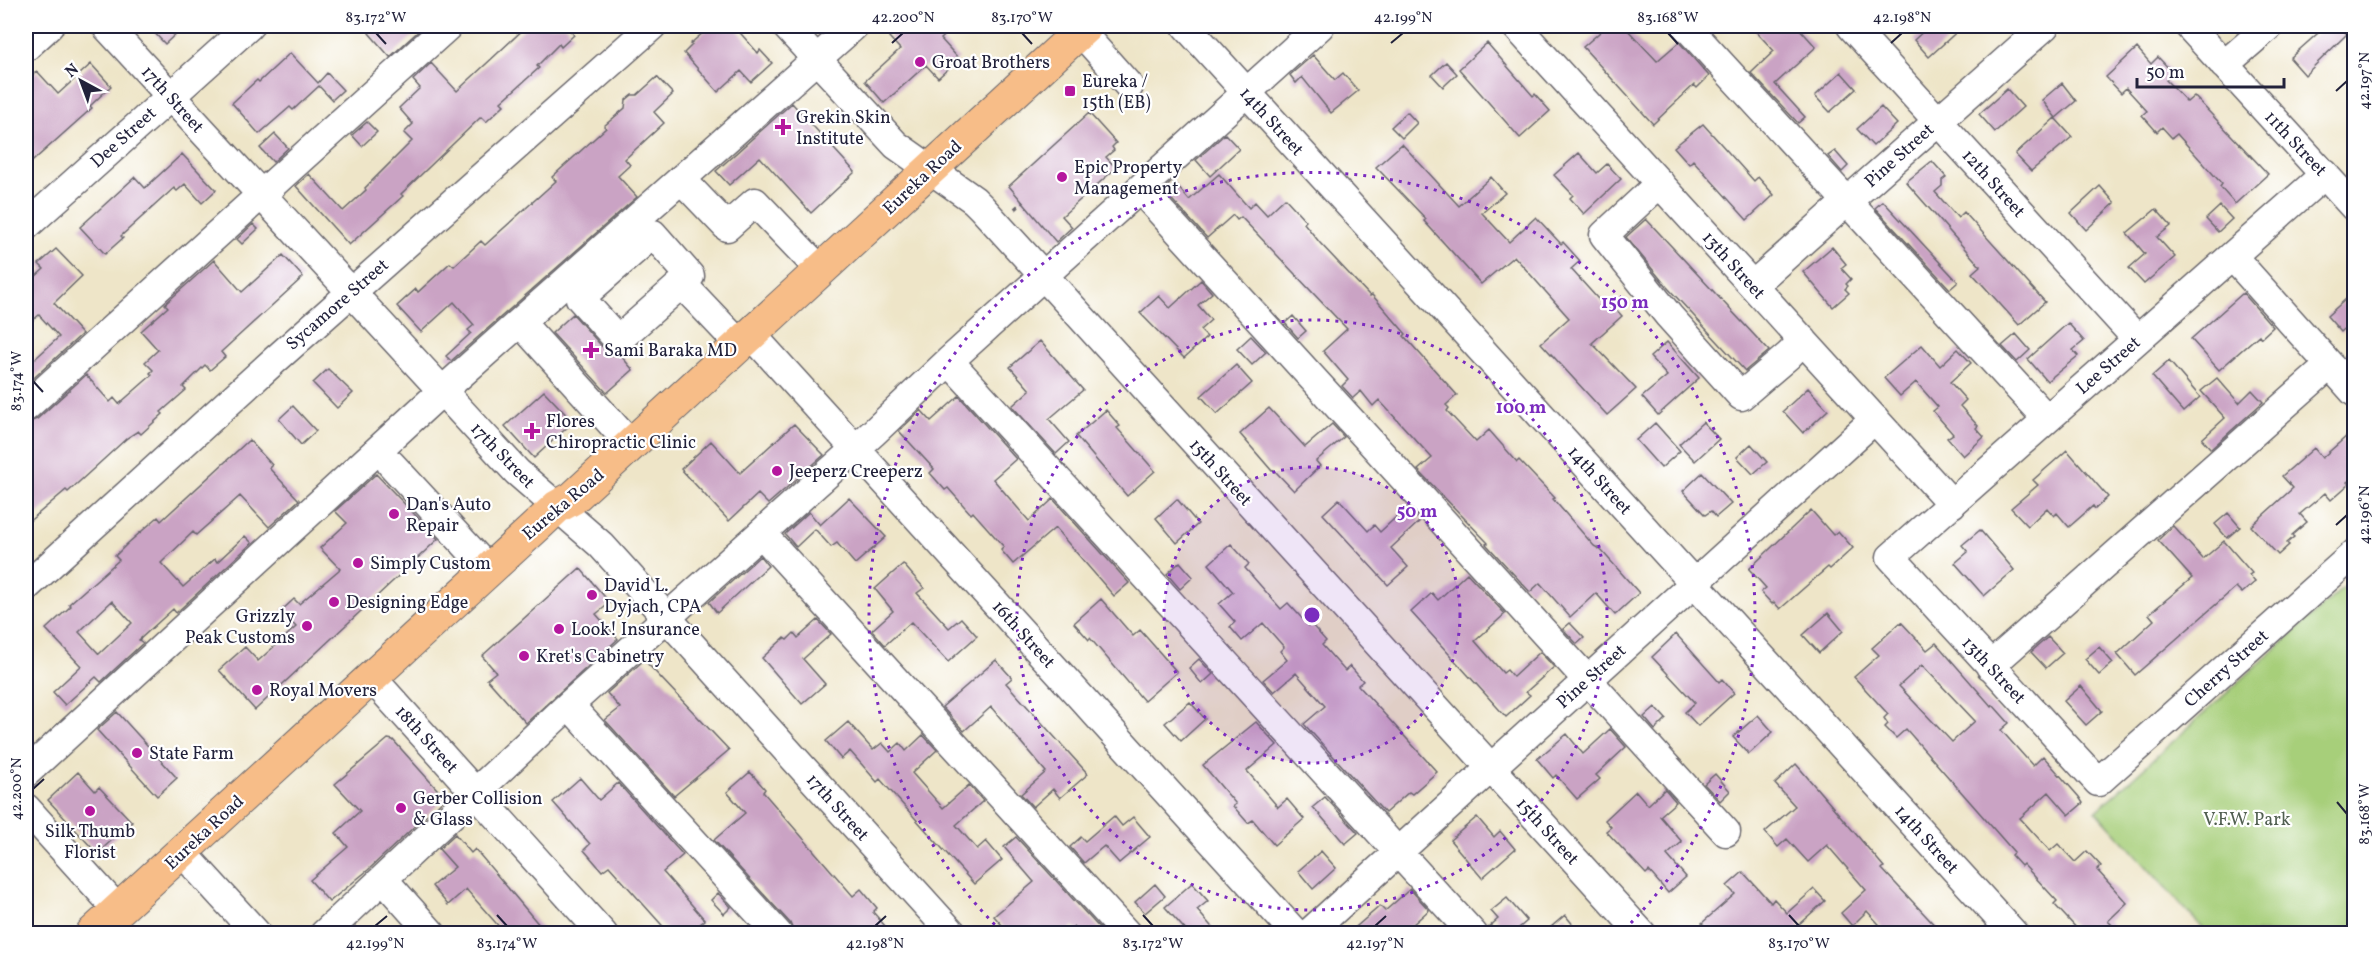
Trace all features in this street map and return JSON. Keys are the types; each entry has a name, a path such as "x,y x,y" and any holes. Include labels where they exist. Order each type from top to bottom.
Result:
{"main road":[{"name":"Eureka Road","path":"92,933 557,507 573,498 1083,28"}],"street":[{"path":"26,47 49,26"},
{"name":"17th Street","path":"106,26 517,472 601,545 953,933"},
{"name":"Dee Street","path":"26,226 249,26"},
{"path":"26,407 448,26"},
{"name":"Sycamore Street","path":"26,587 351,293 652,26"},
{"name":"15th Street","path":"786,26 896,145 974,200 1642,933"},
{"path":"26,773 520,322 607,260 653,234 690,276 682,284 618,340 580,298 607,260 681,179 854,26"},
{"name":"14th Street","path":"1186,26 2014,933"},
{"path":"324,933 569,705 855,449 949,361 1320,26"},
{"name":"13th Street","path":"1516,26 1952,504"},
{"path":"1686,26 2047,419"},
{"name":"12th Street","path":"1851,26 2138,339"},
{"name":"Pine Street","path":"1753,285 2045,26"},
{"name":"11th Street","path":"2189,26 2355,207"},
{"path":"2224,65 2269,26"},
{"path":"1083,28 1130,85"},
{"path":"1162,152 1192,125"},
{"name":"Lee Street","path":"1891,557 2325,174"},
{"path":"681,179 727,227 755,202 821,270"},
{"path":"1660,183 1604,235 1669,315 1741,396 1803,340"},
{"path":"1140,189 1726,832"},
{"path":"2232,256 2355,392"},
{"name":"16th Street","path":"682,284 746,340 855,449 1296,933"},
{"path":"520,322 631,445"},
{"path":"949,361 1473,933"},
{"path":"1990,666 2330,365"},
{"name":"Pine Street","path":"1308,933 1875,419"},
{"path":"392,464 488,570"},
{"path":"761,533 1127,933"},
{"name":"Cherry Street","path":"2098,782 2355,554"},
{"name":"13th Street","path":"1891,557 2098,782"},
{"name":"18th Street","path":"371,677 603,933"},
{"path":"569,705 778,933"},
{"path":"26,808 118,910"},
{"path":"182,852 257,933"},
{"path":"382,879 432,933"}],"path":[{"path":"1014,209 1023,202"}],"green space":[{"name":"V.F.W. Park","path":"2354,578 2354,933 2207,933 2096,811"}],"building":[{"path":"148,26 184,26 165,44"},
{"path":"378,26 424,26 390,57 369,33"},
{"path":"527,26 566,26 574,35 561,47 559,44 537,66 539,68 501,102 504,105 486,122 481,117 401,194 403,196 349,245 296,186 309,174 343,211 412,141 404,133 413,124 399,108 420,88 413,80 431,63 457,91"},
{"path":"711,26 734,26 758,53 760,50 772,63 751,82 741,71 718,92 684,53 692,45 690,44"},
{"name":"Groat Brothers","path":"902,26 955,26 941,39 959,59 938,78 926,65 884,103 865,81 900,49 889,37"},
{"path":"1607,26 1624,26 1657,61 1679,42 1709,76 1697,88 1694,85 1653,124 1583,47"},
{"path":"1751,26 1797,26 1816,47 1775,84 1805,117 1798,123 1751,73 1774,51"},
{"path":"1929,26 1963,26 1929,57 1914,40"},
{"path":"2326,26 2339,26 2347,34 2305,75 2290,58"},
{"path":"1487,43 1533,96 1535,94 1550,111 1520,138 1459,69"},
{"path":"2137,48 2151,64 2158,57 2173,73 2166,80 2187,102 2194,96 2268,174 2235,204 2220,187 2222,184 2177,134 2172,138 2162,127 2157,132 2142,115 2147,111 2126,88 2121,93 2106,77"},
{"path":"290,53 318,83 327,73 343,90 332,100 319,86 293,110 290,107 259,134 232,103"},
{"path":"1313,55 1335,80 1343,73 1358,91 1331,113 1302,77 1296,83 1290,75"},
{"path":"1446,62 1457,74 1443,87 1432,75"},
{"path":"91,64 111,86 90,106 92,108 26,167 26,81 37,71 58,94"},
{"path":"1841,72 1856,89 1830,112 1815,96"},
{"path":"657,77 673,94 654,112 664,123 625,159 630,165 618,176 637,197 451,361 446,356 471,333 468,330 474,325 454,302 421,332 397,306 416,289 418,292 450,263 454,266 481,241 485,245 556,181 552,177 606,128 604,126 625,108 626,100 632,95 637,95"},
{"path":"2062,83 2076,101 2056,118 2042,100"},
{"path":"2007,89 2023,107 1995,132 1979,114"},
{"name":"Grekin Skin Institute","path":"792,103 855,172 811,213 760,157 729,185 716,171"},
{"path":"1881,107 1897,124 1873,146 1857,129"},
{"path":"1407,112 1417,123 1402,138 1391,127"},
{"name":"Epic Property Management","path":"1089,113 1116,143 1112,147 1114,150 1106,157 1116,168 1062,216 1072,227 1056,242 1009,186"},
{"path":"2055,118 2072,137 2031,171 2015,154"},
{"path":"367,122 377,132 362,146 352,135"},
{"path":"1703,124 1754,181 1758,177 1774,195 1747,220 1693,160 1689,164 1674,147"},
{"path":"275,134 288,148 273,162 260,148"},
{"path":"1225,134 1239,149 1210,176 1196,160"},
{"path":"1402,144 1459,206 1491,177 1505,193 1482,213 1509,242 1536,217 1580,261 1571,269 1607,309 1612,305 1622,316 1592,343 1636,389 1607,415 1541,343 1569,318 1514,256 1481,284 1424,221 1426,219 1376,167"},
{"path":"1835,151 1848,166 1842,172 1828,156"},
{"path":"1579,153 1597,173 1607,164 1621,179 1584,214 1570,198 1573,195 1554,175"},
{"path":"182,154 216,190 202,203 185,184 177,191 174,188 121,236 123,238 105,254 80,227 135,177 145,188"},
{"path":"1932,161 1946,177 1942,180 1942,186 1935,192 1958,218 1964,212 2045,302 2019,325 1972,273 1980,266 1906,182"},
{"path":"1219,174 1249,208 1255,202 1267,215 1285,198 1306,221 1304,223 1320,243 1370,296 1372,295 1406,334 1404,336 1457,395 1446,405 1449,408 1447,411 1476,442 1489,430 1517,462 1519,460 1555,498 1553,499 1594,546 1601,550 1639,593 1615,615 1596,593 1570,617 1540,583 1530,592 1486,544 1488,543 1418,470 1432,458 1379,400 1373,406 1361,391 1353,398 1342,386 1348,380 1323,351 1347,329 1241,217 1237,220 1233,215 1207,238 1163,190 1173,181 1189,200"},
{"path":"2100,186 2115,203 2086,230 2071,213"},
{"path":"1883,201 1958,282 1950,289 1875,208"},
{"path":"2220,206 2232,219 2218,232 2206,219"},
{"path":"2156,209 2171,226 2157,237 2175,257 2144,284 2129,268 2145,254 2127,233"},
{"path":"1646,219 1769,351 1745,371 1667,287 1626,237"},
{"path":"253,224 258,229 242,244 237,239"},
{"path":"1832,247 1846,264 1841,268 1851,279 1845,289 1849,293 1833,307 1803,272"},
{"path":"56,249 82,276 54,303 82,334 26,385 26,367 59,337 39,315 26,326 26,285 44,269 39,264"},
{"path":"283,255 303,277 221,352 225,357 210,370 205,365 183,387 186,390 141,434 138,431 127,438 68,492 66,490 26,524 26,423 37,419 86,375 110,402 114,398 119,404 152,375 150,373 153,370 145,362 158,350 141,331 168,307 165,304 214,260 242,292"},
{"path":"1201,280 1212,293 1198,305 1211,320 1200,330 1207,337 1184,358 1140,313 1159,296 1170,308"},
{"path":"2355,291 2355,319 2341,332 2327,316"},
{"path":"2243,293 2273,327 2261,338 2259,335 2219,370 2191,339"},
{"name":"Sami Baraka MD","path":"573,314 606,351 612,355 621,356 633,370 607,393 552,333"},
{"path":"1293,316 1306,331 1298,338 1285,323"},
{"path":"2068,323 2084,341 2073,350 2078,356 2047,381 2028,359"},
{"path":"2016,334 2030,350 2017,362 2002,346"},
{"path":"1251,336 1266,352 1252,365 1237,349"},
{"path":"1040,341 1083,390 1049,419 1069,442 1056,454 1012,406 1030,390 1010,367"},
{"path":"1667,342 1699,378 1658,415 1642,397 1667,376 1650,357"},
{"path":"1922,345 1940,366 1958,349 1971,363 1950,382 1966,400 1960,406 1978,426 1976,428 1984,437 1963,456 1947,438 1953,434 1933,411 1938,407 1916,382 1900,396 1884,378"},
{"path":"2169,361 2200,397 2183,412 2152,376"},
{"path":"1236,365 1252,383 1217,414 1201,396"},
{"path":"328,369 353,393 337,408 313,383"},
{"path":"2217,378 2239,403 2252,390 2263,402 2211,449 2202,439 2225,418 2201,391"},
{"path":"1808,388 1828,410 1803,433 1783,411"},
{"path":"544,391 573,422 534,458 505,426"},
{"path":"959,396 1016,459 993,479 1029,521 1053,499 1129,583 1114,596 1055,528 1013,564 1001,550 1004,547 973,512 971,514 948,488 945,490 930,473 934,469 899,431 921,410 931,421"},
{"path":"293,406 316,431 301,445 279,419"},
{"path":"1269,408 1305,447 1332,424 1344,437 1316,461 1320,466 1294,491 1274,470 1272,471 1240,434"},
{"path":"1106,410 1120,426 1117,428 1155,471 1127,496 1076,436"},
{"path":"1703,422 1719,439 1695,461 1679,444"},
{"path":"1655,423 1680,451 1661,468 1636,440"},
{"name":"Jeeperz Creeperz","path":"794,424 824,455 768,504 758,494 729,521 681,469 711,441 740,473"},
{"path":"2355,429 2355,476 2331,500 2325,493 2300,514 2307,522 2292,535 2294,537 2287,543 2289,545 2278,555 2251,526 2293,488 2282,476 2314,448 2322,458"},
{"path":"249,440 272,465 269,468 299,500 269,527 240,496 196,535 193,532 161,563 183,587 215,559 217,562 245,536 252,543 176,613 173,609 139,640 143,643 101,682 96,677 65,705 53,692 81,666 46,629 71,606 69,604 119,560 115,556 127,544 158,517 161,521","holes":["112,601 132,623 99,654 79,632"]},
{"path":"1751,444 1767,462 1753,474 1737,457"},
{"path":"2067,450 2108,497 2095,509 2093,506 2069,527 2057,513 2054,516 2047,508 2028,526 2011,508 2038,485 2033,480"},
{"path":"1702,473 1731,504 1716,517 1711,511 1705,515 1683,491"},
{"path":"376,474 438,539 255,710 219,670 245,647 258,661 296,627 281,611 294,599 299,604 340,569 320,548 347,523 335,511"},
{"path":"849,498 886,537 855,564 837,543 831,547 815,529 796,547 785,534 809,512 820,525"},
{"path":"1177,499 1198,524 1177,543 1156,518"},
{"path":"1339,499 1368,531 1374,525 1380,532 1407,507 1420,521 1391,548 1408,567 1388,585 1323,514"},
{"path":"1811,510 1833,535 1838,531 1853,548 1780,609 1761,592 1766,588 1749,569"},
{"path":"2228,513 2240,527 2227,538 2215,524"},
{"path":"2173,526 2203,559 2224,541 2252,573 2249,575 2255,582 2242,593 2236,587 2135,675 2117,654 2154,620 2149,614 2192,578 2158,540"},
{"path":"1980,530 2014,570 1984,596 1955,563 1968,552 1962,545"},
{"path":"1231,544 1249,564 1245,568 1281,609 1288,603 1326,641 1322,645 1345,671 1350,666 1363,681 1358,685 1437,772 1385,813 1304,724 1325,706 1296,673 1274,692 1263,680 1287,660 1280,651 1284,647 1263,623 1242,641 1230,627 1235,622 1219,604 1233,592 1209,564"},
{"path":"760,556 768,566 717,613 709,602"},
{"path":"1180,562 1193,577 1180,589 1167,574"},
{"path":"903,564 924,588 917,593 949,628 961,618 977,636 948,662 911,622 885,645 872,630 893,611 875,589"},
{"path":"580,568 610,603 596,614 618,639 526,723 487,679 496,672 482,656"},
{"path":"1467,573 1505,614 1475,641 1503,673 1507,670 1513,677 1540,652 1554,667 1526,692 1530,695 1506,717 1411,612 1432,593 1438,600"},
{"path":"1101,599 1133,636 1140,630 1177,672 1144,701 1090,638 1089,640 1074,623"},
{"path":"1828,613 1843,631 1819,653 1803,635"},
{"path":"818,620 831,634 803,659 825,684 802,704 762,658 784,638 787,640 794,633 798,638"},
{"path":"1901,622 1927,650 1936,643 2009,723 2001,730 2033,766 2043,756 2079,797 2083,803 2069,815 2049,792 2020,818 2050,851 2058,844 2075,862 2087,851 2101,866 2097,870 2127,903 2108,921 2120,933 2081,933 2054,904 2057,901 2023,864 2021,866 2011,855 2014,852 1906,729 1896,738 1885,727 1888,724 1884,718 1888,714 1854,677 1879,655 1872,648","holes":["1922,665 1975,721 1952,742 1899,686"]},
{"path":"1570,623 1584,638 1577,644 1563,629"},
{"path":"1676,634 1719,682 1722,679 1734,693 1698,726 1685,712 1695,703 1652,657"},
{"path":"2048,637 2063,653 2046,668 2031,652"},
{"path":"2099,647 2113,663 2099,675 2085,659"},
{"path":"1199,659 1213,674 1202,684 1189,668"},
{"path":"644,660 729,750 674,796 605,720 620,708 607,693"},
{"path":"996,660 1012,678 1006,683 1088,774 1060,798 1053,789 1033,807 1021,794 1046,772 991,707 964,731 942,707"},
{"path":"2081,686 2102,711 2086,725 2064,701"},
{"path":"1190,702 1205,719 1181,741 1165,723"},
{"path":"1655,707 1666,719 1655,730 1644,717"},
{"name":"State Farm","path":"117,712 177,778 157,796 97,730"},
{"path":"1758,715 1773,732 1749,754 1733,737"},
{"path":"848,722 873,750 882,743 890,752 900,743 906,751 923,735 937,750 912,773 943,808 969,785 983,801 956,825 977,849 986,841 1002,860 974,884 880,779 877,782 850,751 841,759 826,741"},
{"path":"1256,722 1277,745 1247,771 1278,807 1287,799 1304,819 1274,845 1253,820 1248,823 1233,806 1236,804 1203,765"},
{"path":"1610,729 1626,747 1596,775 1600,779 1577,799 1556,775 1553,778 1537,759 1567,734 1583,754"},
{"name":"Gerber Collision & Glass","path":"388,739 393,740 445,798 368,870 329,902 310,880 348,847 336,833 360,811 335,784"},
{"path":"1796,764 1884,867 1882,869 1942,933 1887,933 1867,911 1852,926 1841,913 1866,890 1827,845 1808,862 1787,839 1778,847 1765,832 1795,806 1775,784"},
{"name":"Silk Thumb Florist","path":"78,772 95,791 99,787 132,822 101,850 93,849 48,800"},
{"path":"750,772 765,789 763,792 853,896 861,889 877,908 873,912 891,933 794,933 790,923 714,840 745,813 727,792"},
{"path":"1715,774 1730,791 1720,801 1704,784"},
{"path":"580,778 599,800 618,783 683,855 663,872 705,920 689,933 669,933 609,866 602,871 584,850 590,844 553,802"},
{"path":"1665,789 1676,802 1660,816 1682,842 1667,855 1686,877 1668,893 1649,871 1646,874 1606,831 1611,827 1605,820 1636,791 1648,805"},
{"path":"1325,797 1358,833 1345,844 1313,807"},
{"path":"1114,816 1122,826 1133,817 1150,837 1119,863 1104,846 1084,863 1070,847 1081,837 1085,841"},
{"path":"1477,817 1494,837 1500,831 1515,849 1482,878 1450,840"},
{"path":"455,834 471,853 475,849 546,933 511,933 505,927 502,930 466,889 448,905 432,886 455,867 439,849"},
{"path":"1016,837 1104,933 1080,933 1074,926 1066,933 1009,933 994,916 1034,882 1004,847"},
{"path":"1321,851 1336,868 1313,889 1298,871"},
{"path":"1743,872 1771,903 1774,899 1787,913 1814,889 1825,901 1798,925 1806,933 1711,933 1702,923 1735,894 1727,886"},
{"path":"1192,883 1208,901 1197,910 1217,933 1188,933 1165,907"},
{"path":"1155,884 1165,896 1145,913 1135,902"},
{"path":"1410,889 1429,910 1403,933 1349,933 1380,906 1385,911"},
{"path":"718,893 731,907 724,914 711,900"},
{"path":"1507,898 1527,921 1513,933 1489,933 1488,928 1498,919 1491,911"},
{"path":"1565,915 1580,933 1544,933"}],"place":[{"name":"Groat Brothers","path":"920,62"},
{"name":"Eureka / 15th (EB)","path":"1070,91"},
{"name":"Grekin Skin Institute","path":"783,127"},
{"name":"Epic Property Management","path":"1062,177"},
{"name":"Sami Baraka MD","path":"591,350"},
{"name":"Flores Chiropractic Clinic","path":"532,431"},
{"name":"Jeeperz Creeperz","path":"777,471"},
{"name":"Dan's Auto Repair","path":"394,514"},
{"name":"Simply Custom","path":"358,563"},
{"name":"David L. Dyjach, CPA","path":"592,595"},
{"name":"Designing Edge","path":"334,602"},
{"name":"Grizzly Peak Customs","path":"307,626"},
{"name":"Look! Insurance","path":"559,629"},
{"name":"Kret's Cabinetry","path":"524,656"},
{"name":"Royal Movers","path":"257,690"},
{"name":"State Farm","path":"137,753"},
{"name":"Gerber Collision & Glass","path":"401,808"},
{"name":"Silk Thumb Florist","path":"90,811"}]}
